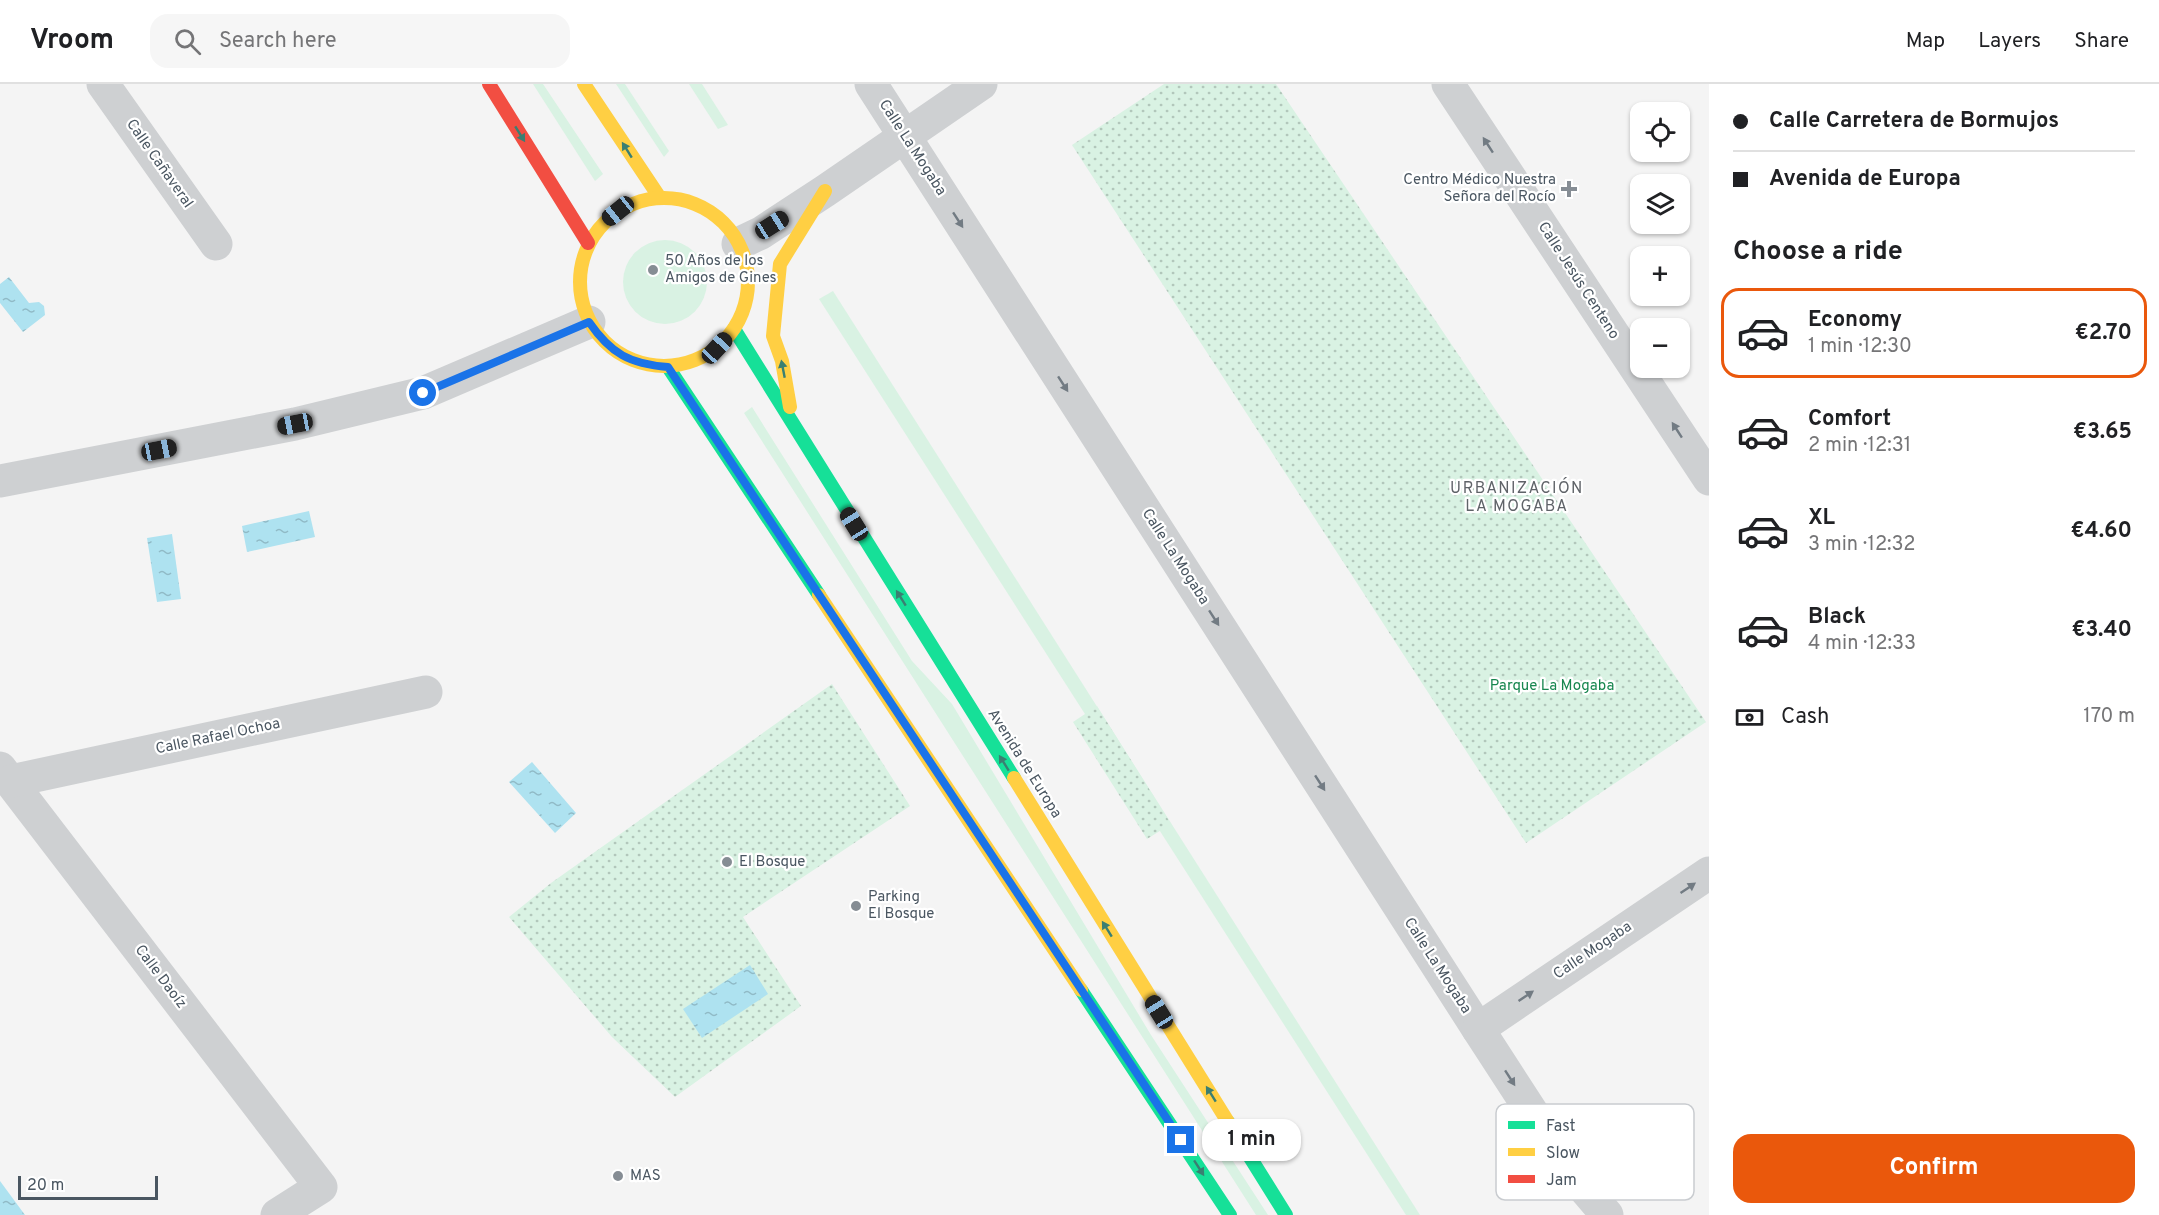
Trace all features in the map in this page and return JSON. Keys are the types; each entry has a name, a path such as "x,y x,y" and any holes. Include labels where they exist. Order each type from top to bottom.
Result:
{"main road":[{"path":"489,84 588,243"},
{"path":"584,84 660,198"},
{"path":"794,427 782,361 773,336 780,264 825,191"},
{"path":"660,198 684,200 706,210 725,224 738,244 746,265 748,287 744,309 734,329 717,348 701,357 668,367 645,365 622,356 603,342 589,322 580,296 580,269 588,243 601,225 618,211 638,202 660,198"},
{"name":"Avenida de Europa","path":"734,329 1286,1215"},
{"path":"668,367 1230,1215"}],"street":[{"name":"Calle Cañaveral","path":"103,84 216,244"},
{"name":"Calle La Mogaba","path":"872,84 1527,1104"},
{"path":"738,244 761,233 825,191 981,84"},
{"name":"Calle Jesús Centeno","path":"1448,84 1709,479"},
{"path":"0,481 295,424 423,393 589,322"},
{"name":"Calle Rafael Ochoa","path":"5,775 426,692"},
{"name":"Calle Daoíz","path":"5,775 321,1187 278,1215"},
{"name":"Calle Mogaba","path":"1478,1029 1709,873"},
{"name":"Calle La Mogaba","path":"1594,1200 1607,1215"}],"green space":[{"path":"533,84 543,84 603,174 595,181"},
{"path":"616,84 625,84 669,151 664,157"},
{"path":"689,84 702,84 728,125 718,129"},
{"name":"Parque La Mogaba","path":"1164,84 1276,84 1706,722 1526,843 1072,145"},
{"path":"665,240 681,243 695,252 704,266 707,282 704,298 695,312 681,321 665,324 649,321 635,312 626,298 623,282 626,266 635,252 649,243"},
{"path":"833,291 1420,1215 1406,1215 819,299"},
{"path":"752,407 912,661 952,704 1151,1035 1268,1215 1256,1215 744,413"},
{"path":"832,684 910,806 743,917 801,1006 675,1097 612,1037 509,917 551,883"},
{"path":"1097,706 1171,824 1147,839 1073,722"}],"water":[{"path":"9,277 29,303 39,302 44,306 45,315 23,332 0,303 0,284"},
{"path":"309,511 315,537 247,552 242,526"},
{"path":"172,534 181,599 157,602 147,538"},
{"path":"532,762 576,813 555,833 509,782"},
{"path":"750,965 768,994 702,1038 683,1009"},
{"path":"0,1181 25,1215 0,1215"}],"traffic: fast":[{"path":"734,329 1014,778"},
{"path":"668,367 819,595"},
{"path":"1081,990 1230,1215"},
{"path":"1228,1122 1286,1215"}],"traffic: slow":[{"path":"584,84 660,198"},
{"path":"790,407 782,361 773,336 780,264 825,191"},
{"path":"664,198 696,204 711,212 723,223 734,235 742,250 748,282 742,314 734,329 723,341 711,352 696,360 664,366 632,360 617,352 605,341 594,329 586,314 580,282 586,250 594,235 605,223 617,212 632,204 664,198"},
{"path":"819,595 1081,990"},
{"path":"1014,778 1228,1122"}],"traffic: jam":[{"path":"489,84 588,243"}],"place":[{"name":"Centro Médico Nuestra Señora del Rocío","path":"1569,189"},
{"name":"50 Años de los Amigos de Gines","path":"653,270"},
{"name":"El Bosque","path":"727,862"},
{"name":"Parking El Bosque","path":"856,906"},
{"name":"MAS","path":"618,1176"}],"district":[{"name":"URBANIZACIÓN LA MOGABA","path":"1517,498"}],"route":[{"path":"423,393 589,322 603,342 622,356 645,365 668,367 1181,1140"}]}
